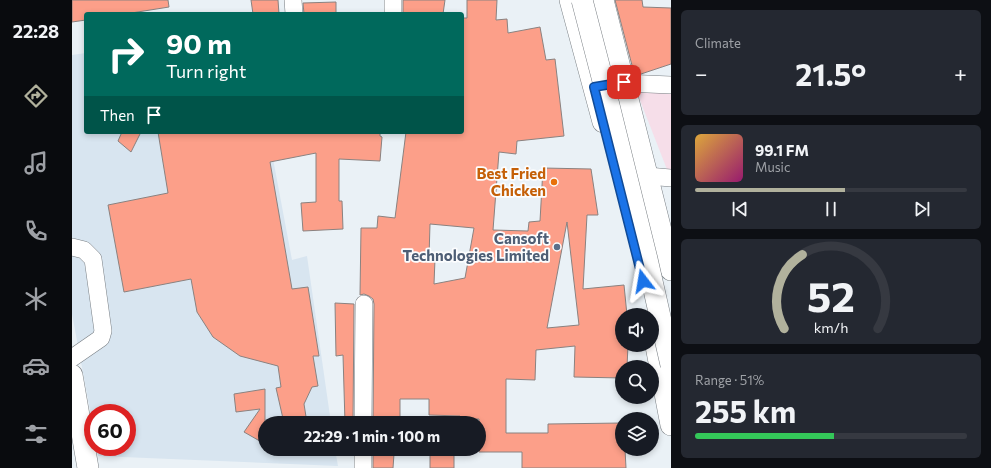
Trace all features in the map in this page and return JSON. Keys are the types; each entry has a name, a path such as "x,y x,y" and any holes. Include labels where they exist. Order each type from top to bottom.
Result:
{"main road":[{"path":"570,0 594,87 649,308"},
{"path":"582,0 647,259 671,365"},
{"path":"593,0 642,183 671,300"},
{"path":"603,0 671,270"},
{"path":"594,87 624,82"},
{"path":"657,352 671,425"},
{"path":"72,375 88,468"}],"street":[{"path":"293,0 294,12"},
{"path":"393,0 393,12"},
{"path":"624,82 671,84"},
{"path":"648,176 671,178"},
{"path":"72,247 84,250 93,260 103,331 101,338 72,358"},
{"path":"363,416 364,304"},
{"path":"363,456 363,468"}],"shaded area":[{"path":"84,53 84,134 268,134 292,260 307,256 330,416 258,416 258,456 336,456 338,466 98,456 136,456 136,404 89,404 72,314 72,55"},
{"path":"636,90 671,90 671,172 668,172"}],"building":[{"path":"72,0 168,0 169,7 138,12 84,12 84,20 72,22"},
{"path":"251,0 278,0 279,12 253,12"},
{"path":"403,0 445,0 443,12 403,12"},
{"path":"467,0 497,0 496,20 507,19 508,33 540,27 546,60 555,59 564,136 517,141 516,154 499,152 493,230 528,231 529,222 540,221 543,168 591,169 598,215 587,215 583,289 624,285 626,308 615,308 615,352 628,352 627,360 615,360 615,378 574,377 575,346 536,350 535,380 506,379 506,433 548,433 548,424 615,423 615,456 625,456 626,468 522,468 522,452 486,452 486,416 429,415 429,399 400,399 400,416 373,416 374,304 373,299 369,296 364,294 360,295 361,228 377,228 378,216 395,218 406,134 464,134 464,18 467,18","holes":["567,222 579,325 547,328","430,224 474,228 465,278 434,284 435,259 429,258"]},
{"path":"615,0 642,0 643,7 671,8 671,64 641,74 634,73"},
{"path":"336,2 336,12 304,12 303,3"},
{"path":"121,134 140,134 131,152 118,141"},
{"path":"158,134 380,134 382,137 380,161 339,159 339,201 342,201 343,229 303,231 301,203 316,202 316,153 270,162 292,289 308,287 319,356 313,356 318,386 312,387 304,404 306,416 282,416 276,388 281,387 278,366 240,356 213,337 197,312 191,279 124,292 108,205 168,193"},
{"path":"335,303 354,304 353,416 345,416 343,355 336,356"},
{"path":"265,389 265,416 258,416 258,440 244,432 260,409 236,412 234,394"},
{"path":"373,456 394,456 393,468 373,468"},
{"path":"430,456 454,456 454,468 430,468"}],"place":[{"name":"Best Fried Chicken","path":"554,182"},
{"name":"Cansoft Technologies Limited","path":"557,247"}],"route":[{"path":"624,82 594,87 643,281"}]}
